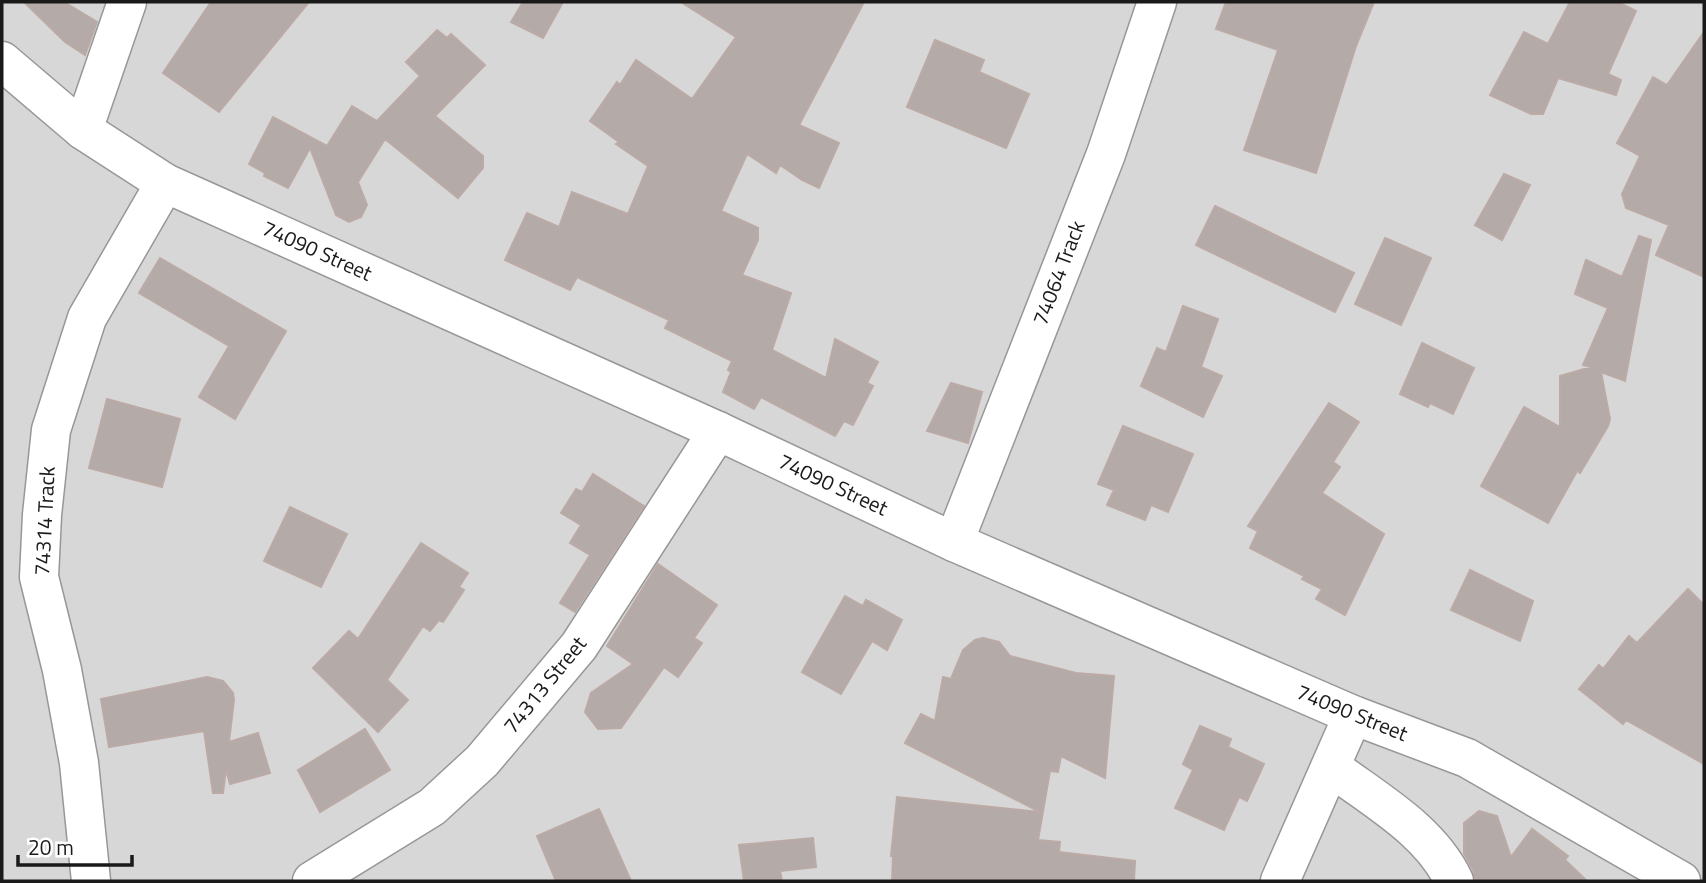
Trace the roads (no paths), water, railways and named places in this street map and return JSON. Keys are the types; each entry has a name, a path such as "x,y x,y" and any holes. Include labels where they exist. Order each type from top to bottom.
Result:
{"street":[{"path":"83,130 127,2"},
{"name":"74064 Track","path":"954,542 1106,154 1157,2"},
{"name":"74090 Street","path":"2,61 83,130 165,183 718,430 954,542 1353,715 1467,758 1681,881"},
{"name":"74314 Track","path":"91,881 79,763 62,670 39,577 43,503 51,430 86,318 165,183"},
{"name":"74313 Street","path":"312,881 432,807 482,761 579,646 718,430"},
{"path":"1280,881 1353,715"},
{"path":"1331,767 1424,838 1454,881"}]}
